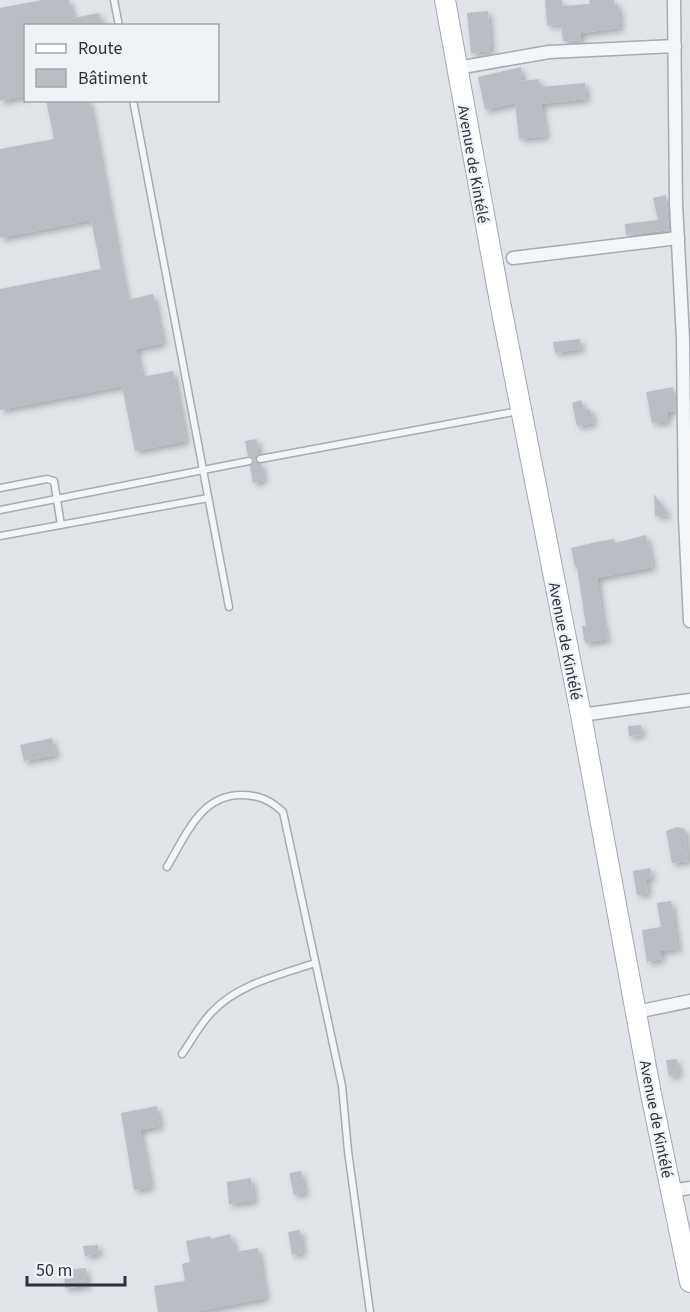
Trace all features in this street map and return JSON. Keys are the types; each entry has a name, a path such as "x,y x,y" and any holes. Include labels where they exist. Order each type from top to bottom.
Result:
{"main road":[{"name":"Avenue de Kintélé","path":"445,0 489,247 582,716 636,1012 681,1189 690,1282"}],"street":[{"path":"674,0 678,238 683,339 685,518 690,621"},
{"path":"457,68 549,52 675,46"},
{"path":"513,258 678,238"},
{"path":"582,716 690,700"},
{"path":"636,1012 690,1000"}],"lane":[{"path":"114,0 119,24"},
{"path":"133,102 229,607"},
{"path":"260,459 522,410"},
{"path":"0,510 249,461"},
{"path":"0,488 48,479 54,481 60,525"},
{"path":"0,536 208,498"},
{"path":"167,867 195,820 206,807 219,799 235,795 252,795 271,801 283,812 342,1086 348,1151 370,1312"},
{"path":"183,1054 210,1014 234,994 260,981 315,963"}],"building":[{"path":"42,0 69,0 73,18 99,13 102,24 24,24 24,96 0,101 0,8"},
{"path":"545,0 562,0 562,6 590,4 589,0 614,0 614,5 618,4 620,28 581,33 581,40 563,41 561,24 547,25"},
{"path":"488,11 491,51 471,53 467,13"},
{"path":"521,67 522,81 539,79 540,87 585,83 586,99 541,104 546,136 519,139 515,103 485,110 478,77"},
{"path":"46,102 89,102 127,300 153,294 163,343 136,349 142,377 173,371 186,441 135,451 122,386 0,410 0,289 101,269 91,220 0,238 0,149 54,139"},
{"path":"666,195 669,230 626,235 625,224 658,220 653,198"},
{"path":"580,339 581,349 555,353 553,342"},
{"path":"673,387 676,411 667,412 668,421 652,423 646,392"},
{"path":"581,400 584,410 590,409 594,423 577,426 572,403"},
{"path":"257,439 259,454 255,457 255,461 261,464 264,480 253,483 250,466 254,461 253,457 248,456 245,441"},
{"path":"654,494 669,515 655,516"},
{"path":"646,535 653,567 597,578 603,622 608,639 585,643 582,626 586,626 577,567 575,567 571,548 614,539 615,543"},
{"path":"641,725 642,735 629,736 628,726"},
{"path":"52,738 56,755 24,761 20,745"},
{"path":"677,827 685,829 688,861 672,863 666,831"},
{"path":"650,868 652,878 646,879 648,893 637,895 633,871"},
{"path":"671,901 678,949 660,951 662,959 647,962 642,930 661,927 657,903"},
{"path":"677,1059 679,1075 669,1076 666,1060"},
{"path":"157,1106 160,1126 140,1130 151,1187 134,1190 121,1113"},
{"path":"301,1171 305,1193 294,1195 289,1173"},
{"path":"251,1178 254,1201 229,1204 227,1182"},
{"path":"300,1230 303,1253 292,1255 288,1232"},
{"path":"230,1234 236,1252 258,1248 266,1298 194,1312 158,1312 154,1286 185,1281 182,1264 190,1262 186,1241 210,1236 211,1239"},
{"path":"98,1245 99,1254 85,1256 83,1246"},
{"path":"86,1268 87,1286 65,1288 64,1270"}]}
